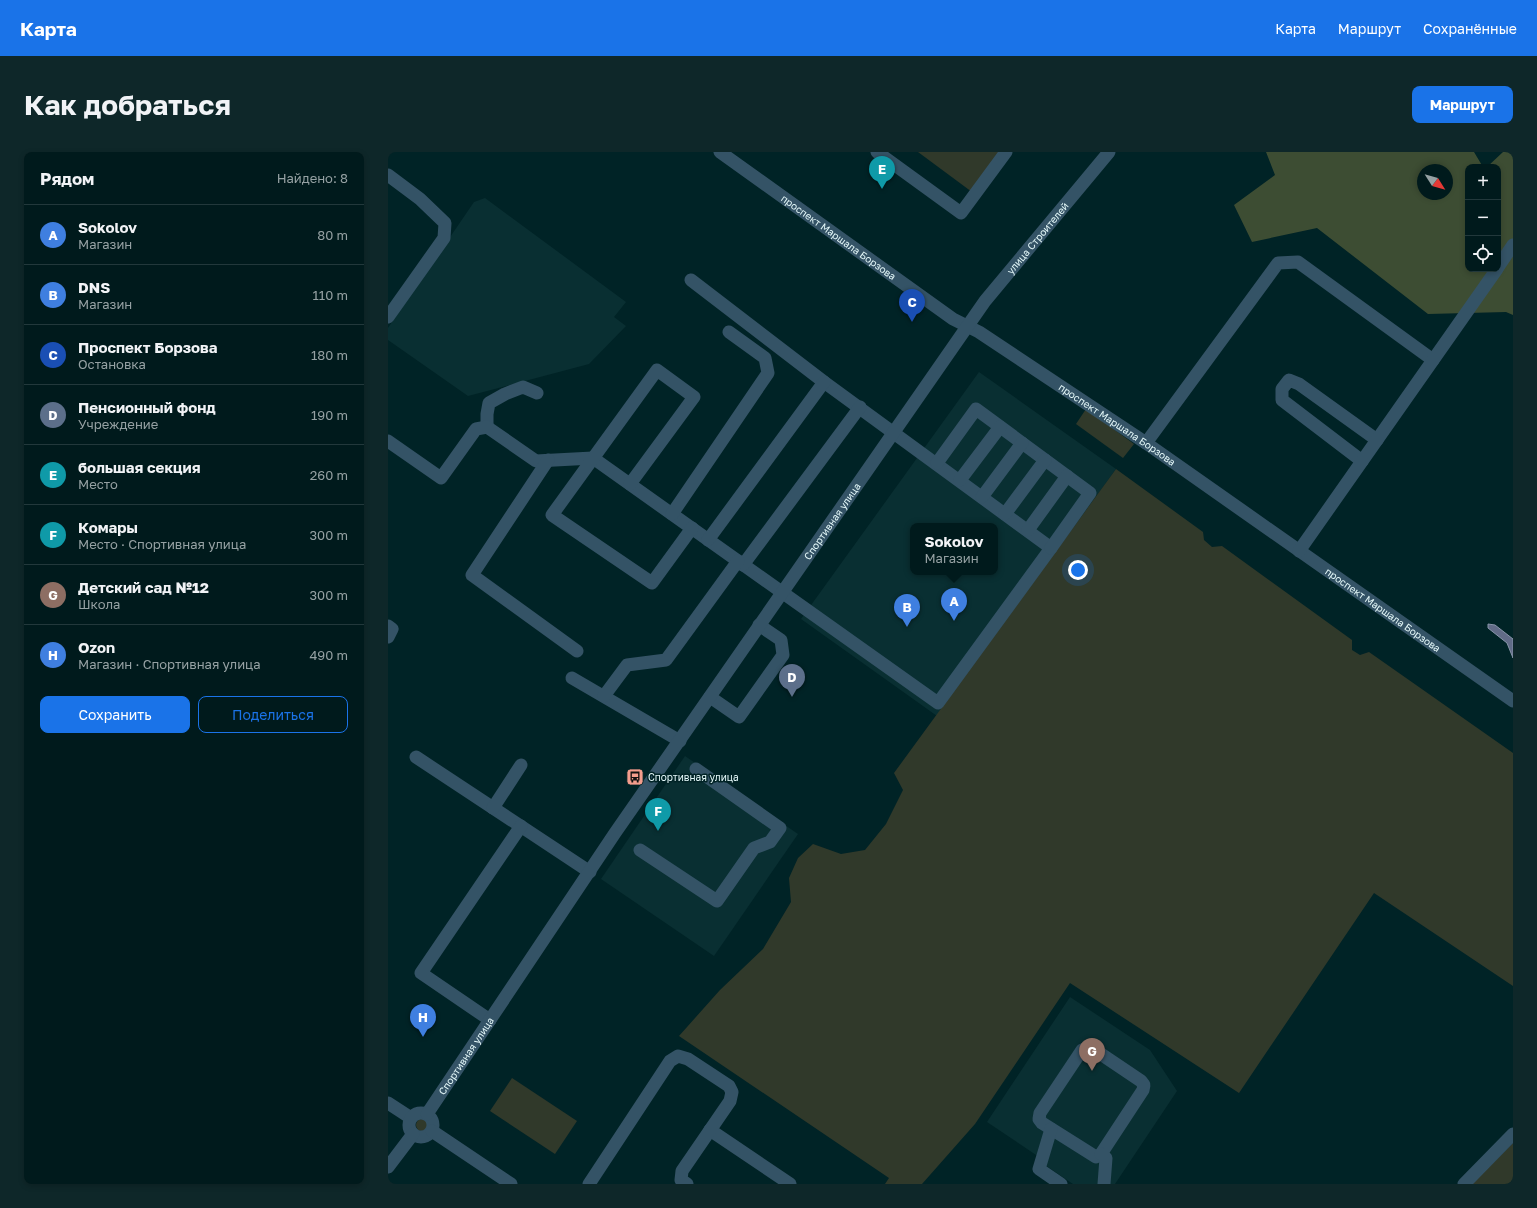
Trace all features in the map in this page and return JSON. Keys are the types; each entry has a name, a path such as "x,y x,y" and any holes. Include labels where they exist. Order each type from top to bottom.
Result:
{"street":[{"path":"877,152 961,213 1006,152"},
{"name":"улица Строителей","path":"968,326 985,301 1108,152"},
{"name":"проспект Маршала Борзова","path":"724,153 953,319 968,326 1146,443 1513,701"},
{"path":"388,175 420,199 445,223 444,238 388,317"},
{"path":"1501,263 1513,245"},
{"path":"1146,443 1278,263 1298,262 1433,360"},
{"path":"1299,551 1495,272"},
{"path":"690,280 824,382 937,463 1051,548"},
{"name":"Спортивная улица","path":"427,1114 590,872 782,592 968,326"},
{"path":"672,514 768,373 765,358 729,332"},
{"path":"630,484 694,397 657,370 552,515 652,583 692,528"},
{"path":"1362,461 1282,400 1282,389 1289,380 1299,384 1377,440"},
{"path":"708,540 824,382"},
{"path":"487,427 489,403 505,394 524,387 537,392"},
{"path":"604,696 627,665 666,660 860,407"},
{"path":"388,441 441,478 476,429 487,427 536,461 593,458 938,703 1090,493 976,409 937,463"},
{"path":"960,480 1000,427"},
{"path":"982,497 1022,443"},
{"path":"548,460 472,575 577,651"},
{"path":"1005,514 1045,460"},
{"path":"1028,530 1066,476"},
{"path":"388,626 392,629 388,637"},
{"path":"710,697 739,717 783,655 781,640 759,626"},
{"path":"572,678 680,741"},
{"path":"416,757 590,872"},
{"path":"493,808 521,765"},
{"path":"640,850 717,901 754,848 770,842 780,828 696,769"},
{"path":"490,1020 421,973 520,826"},
{"path":"1092,1048 1141,1081 1144,1085 1144,1090 1101,1154 1096,1157 1090,1155 1051,1129 1042,1123 1039,1118 1040,1113 1082,1050 1092,1048"},
{"path":"590,1184 670,1061 678,1056 688,1058 729,1086 732,1092 730,1101 682,1171 681,1180 687,1184"},
{"path":"388,1103 411,1118"},
{"path":"416,1114 427,1114 432,1119 432,1131 426,1136 419,1137 413,1134 409,1124 411,1118 416,1114"},
{"path":"1051,1129 1039,1169 1061,1184"},
{"path":"710,1130 790,1184"},
{"path":"432,1131 511,1184"},
{"path":"388,1167 413,1134"},
{"path":"1464,1184 1513,1134"},
{"path":"1101,1154 1106,1158 1104,1184"}],"shaded area":[{"path":"485,198 626,302 614,317 626,326 589,364 468,396 388,340 388,328 474,202"},
{"path":"979,372 1116,469 937,716 801,619"},
{"path":"1488,624 1495,625 1513,639 1513,658 1507,643 1488,628"},
{"path":"685,756 798,834 714,956 601,879"},
{"path":"1070,997 1150,1050 1177,1091 1115,1184 1073,1184 1045,1165 1045,1161 987,1122"}],"green space":[{"path":"918,152 1002,152 972,192"},
{"path":"1266,152 1474,152 1481,164 1465,164 1465,272 1501,272 1501,164 1490,164 1503,152 1513,152 1513,315 1506,312 1428,314 1317,228 1252,242 1234,205 1275,175"},
{"path":"1086,409 1134,444 1123,458 1076,424"},
{"path":"1116,469 1203,532 1204,540 1212,547 1222,546 1352,640 1352,650 1360,655 1369,652 1513,753 1513,986 1374,893 1239,1093 1070,983 975,1124 922,1184 885,1184 889,1178 679,1036 720,990 763,949 791,902 789,878 798,858 813,844 841,854 865,850 886,824 903,790 894,773"},
{"path":"512,1078 577,1121 555,1154 490,1111"},
{"path":"420,1119 424,1119 428,1125 424,1131 420,1131 416,1127 416,1123"},
{"path":"1513,1143 1513,1184 1472,1184"}],"place":[{"name":"большая секция","path":"882,189"},
{"name":"Проспект Борзова","path":"912,322"},
{"name":"Sokolov","path":"954,621"},
{"name":"DNS","path":"907,627"},
{"name":"Пенсионный фонд","path":"792,697"},
{"name":"Спортивная улица","path":"635,777"},
{"name":"Комары","path":"658,831"},
{"name":"Ozon","path":"423,1037"},
{"name":"Детский сад №12","path":"1092,1071"}]}
